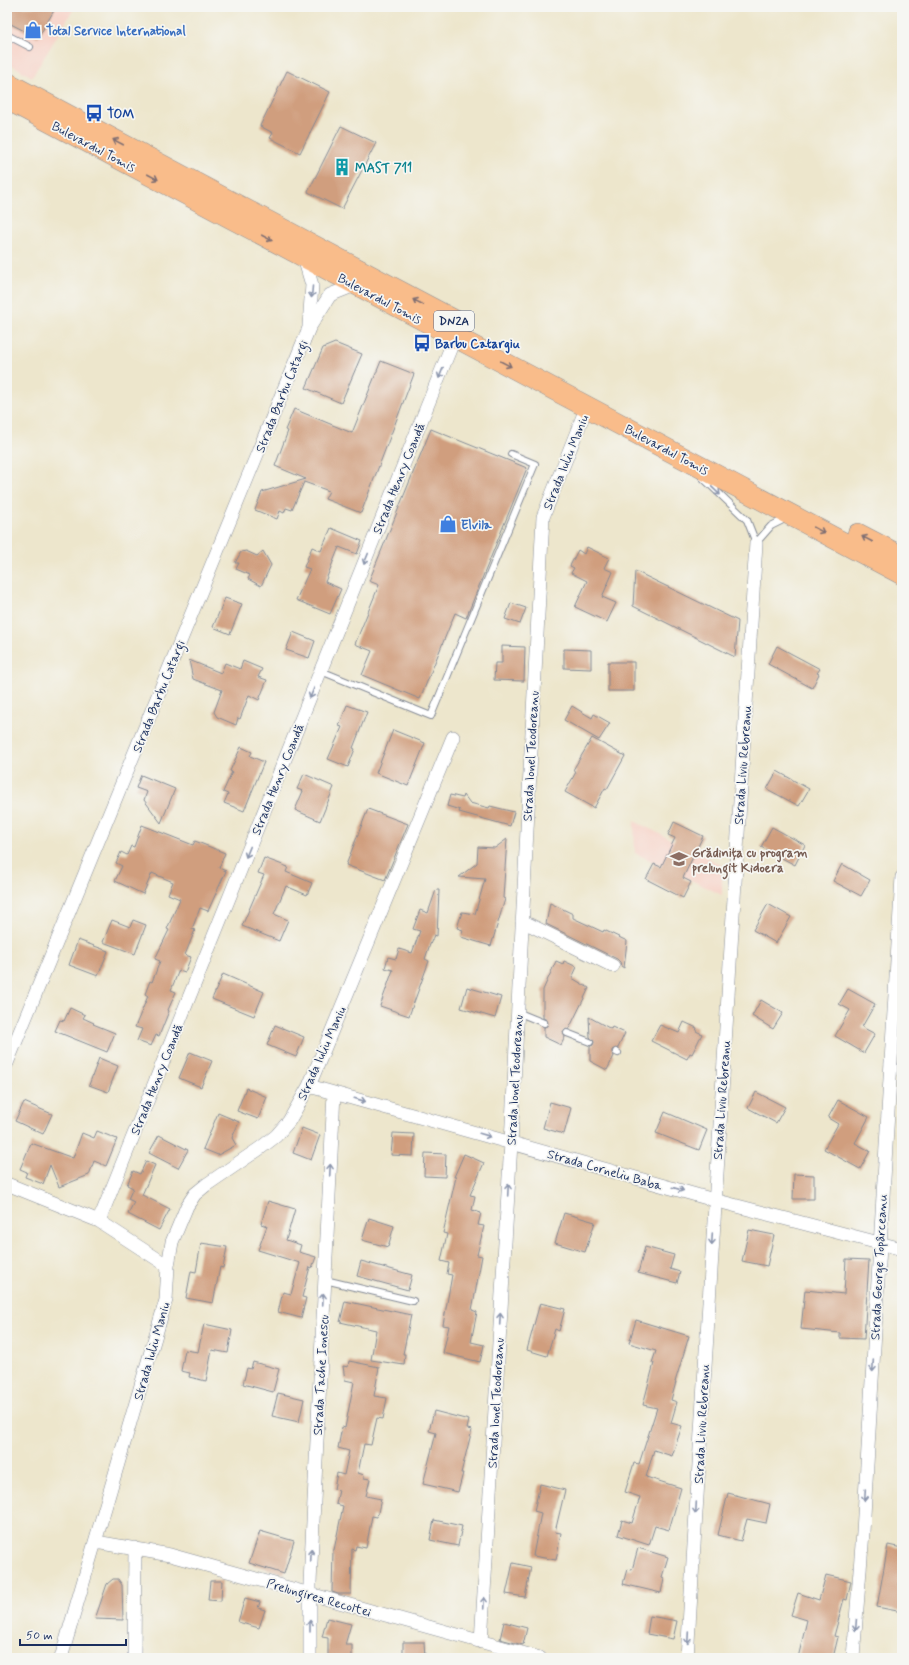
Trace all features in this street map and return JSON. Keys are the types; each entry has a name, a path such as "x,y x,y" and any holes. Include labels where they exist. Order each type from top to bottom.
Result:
{"main road":[{"name":"Bulevardul Tomis","path":"8,96 184,173 902,557"},
{"name":"Bulevardul Tomis","path":"8,96 304,258 678,454 902,574"}],"street":[{"name":"Strada Barbu Catargi","path":"304,258 312,285 309,328"},
{"name":"Strada Barbu Catargi","path":"7,1064 309,328 330,294 355,285"},
{"name":"Strada Henry Coandă","path":"99,1221 455,337"},
{"name":"Strada Iuliu Maniu","path":"543,517 587,406"},
{"name":"Strada Ionel Teodoreanu","path":"481,1642 511,1143 543,517"},
{"name":"Strada Liviu Rebreanu","path":"687,1658 714,1200 756,543"},
{"name":"Strada Iuliu Maniu","path":"61,1658 166,1300 168,1266 172,1242 187,1206 195,1194 206,1185 276,1136 289,1121 309,1086 453,736"},
{"name":"Strada George Topârceanu","path":"853,1658 863,1532 902,877"},
{"path":"522,921 613,966"},
{"name":"Strada Corneliu Baba","path":"309,1086 714,1200 902,1249"},
{"name":"Strada Tache Ionescu","path":"310,1658 310,1594 334,1093"},
{"path":"7,1184 99,1221 168,1266"},
{"name":"Prelungirea Recoltei","path":"96,1542 170,1555 540,1658"},
{"path":"134,1658 135,1548"}],"lane":[{"path":"7,35 30,47"},
{"path":"321,670 431,716 535,464 511,454"},
{"name":"Strada Liviu Rebreanu","path":"678,454 747,520 756,543"},
{"path":"756,543 771,526 792,515"},
{"path":"517,1012 544,1023"},
{"path":"567,1032 590,1042"},
{"path":"324,1280 413,1302"}],"shaded area":[{"path":"7,7 75,7 32,77 7,62"},
{"name":"Grădinița cu program prelungit Kidoera","path":"634,821 722,865 722,895 635,853"}],"building":[{"name":"Total Service International","path":"7,7 56,7 38,38 7,22"},
{"path":"287,71 330,92 300,153 270,138 273,133 260,126"},
{"name":"MAST 711","path":"341,126 376,143 342,209 308,192"},
{"path":"335,343 362,354 341,403 306,388 323,348"},
{"path":"381,361 414,374 361,513 325,499 329,491 304,482 292,510 286,508 284,513 280,511 277,519 255,510 262,492 306,479 275,466 288,431 285,430 294,409 352,433"},
{"name":"Elvila","path":"431,429 527,468 466,618 455,613 420,699 362,675 372,651 355,644 379,585 369,581"},
{"path":"331,528 362,541 357,554 339,547 325,582 341,589 330,614 296,600 310,569 304,567 312,547 321,551"},
{"path":"587,547 609,558 604,568 613,572 602,597 616,603 607,622 575,607 587,581 571,573 574,568 570,566 578,550 584,554"},
{"path":"246,551 257,556 263,551 271,565 261,586 248,579 250,575 236,569 239,563 235,563 241,552"},
{"path":"635,571 738,621 735,657 633,606"},
{"path":"225,598 242,604 230,634 213,627"},
{"path":"511,603 526,608 520,624 505,619"},
{"path":"293,632 315,641 309,658 286,650"},
{"path":"502,646 525,647 524,681 494,680 495,663 502,663"},
{"path":"777,646 820,669 817,673 819,674 812,688 768,664"},
{"path":"564,649 591,650 591,669 564,668"},
{"path":"189,660 221,673 225,663 240,669 243,661 262,669 258,677 267,680 259,700 249,695 240,719 238,718 236,725 217,717 214,712 222,690 193,679"},
{"path":"608,662 634,662 634,691 608,691"},
{"path":"347,705 367,712 353,748 355,749 348,767 328,759 342,727 339,726"},
{"path":"572,706 592,718 594,714 610,723 599,740 564,720"},
{"path":"393,730 425,743 408,786 376,773"},
{"path":"592,738 625,756 607,789 605,788 594,808 565,792 576,772 573,770"},
{"path":"241,747 252,752 250,756 264,762 244,811 224,803 228,794 223,792 232,772 230,771"},
{"path":"777,771 809,789 799,806 767,789"},
{"path":"304,774 334,787 320,821 295,810 303,791 297,789"},
{"path":"141,775 175,789 161,823 144,800 147,792 136,788"},
{"path":"450,795 463,798 464,795 470,803 514,812 510,826 459,812 460,810 447,806"},
{"path":"368,809 408,824 385,880 346,865"},
{"path":"674,822 703,836 683,878 691,882 683,898 646,879 654,864 661,867 675,838 668,835"},
{"path":"142,825 193,845 195,841 225,853 219,868 226,871 208,911 200,908 192,929 195,930 185,955 191,957 185,972 179,970 171,990 176,992 168,1010 169,1011 159,1036 156,1035 151,1046 137,1041 142,1029 135,1027 148,996 145,994 150,981 152,982 160,961 155,959 169,930 167,929 180,899 168,894 173,882 152,873 143,894 115,881 122,866 116,863 121,852 127,855 131,846 134,847"},
{"path":"772,827 805,845 795,865 761,847"},
{"path":"507,839 503,898 505,899 491,946 461,937 463,930 457,928 462,912 475,914 485,879 459,877 477,863 478,847 495,848"},
{"path":"264,858 288,867 286,872 312,883 307,895 286,886 274,914 288,920 279,941 242,926 264,875 258,873"},
{"path":"842,864 870,880 861,896 833,881"},
{"path":"436,890 439,890 437,936 434,935 429,947 425,959 429,961 409,1016 380,1006 393,970 385,968 388,957 396,959 399,949 412,953 420,931 413,929 420,910 428,913"},
{"path":"550,903 573,914 573,918 627,941 624,968 617,959 546,924"},
{"path":"768,904 791,917 776,943 753,930"},
{"path":"112,920 130,927 133,920 146,925 135,954 103,942"},
{"path":"78,940 108,951 98,976 69,965"},
{"path":"556,961 563,964 564,961 577,967 572,978 589,988 569,1029 563,1031 565,1037 561,1045 544,1037 544,1027 547,1026 548,1023 547,1020 543,1018 543,990"},
{"path":"223,974 264,992 254,1016 212,999"},
{"path":"467,987 501,997 495,1018 461,1008"},
{"path":"848,989 875,1004 862,1027 875,1034 864,1053 835,1036 850,1010 839,1004"},
{"path":"761,1000 783,1013 773,1029 752,1016"},
{"path":"70,1008 85,1015 83,1018 94,1023 93,1024 115,1033 107,1052 55,1031 60,1020 64,1021"},
{"path":"589,1017 611,1029 612,1027 625,1033 618,1048 612,1050 614,1056 607,1070 590,1061 590,1046 593,1045 594,1042 590,1037"},
{"path":"684,1022 697,1028 696,1031 702,1034 692,1054 690,1053 687,1059 651,1041 660,1025 679,1033"},
{"path":"275,1025 304,1037 296,1057 267,1045"},
{"path":"190,1052 212,1061 201,1087 179,1078"},
{"path":"99,1058 118,1066 108,1092 89,1085"},
{"path":"246,1088 267,1097 258,1119 237,1111"},
{"path":"756,1092 785,1107 776,1123 748,1108"},
{"path":"838,1100 869,1117 855,1143 870,1151 860,1169 824,1149 838,1124 828,1118"},
{"path":"24,1102 52,1114 43,1134 15,1121"},
{"path":"550,1102 571,1108 564,1134 543,1128"},
{"path":"665,1112 707,1130 699,1150 656,1133"},
{"path":"218,1113 239,1122 232,1138 236,1145 218,1155 203,1149"},
{"path":"302,1128 320,1135 311,1160 293,1153"},
{"path":"97,1131 117,1139 106,1166 94,1161 89,1175 59,1187 50,1165 43,1184 25,1177 27,1172 20,1169 31,1143 73,1158 82,1133 94,1138"},
{"path":"393,1133 414,1134 413,1156 391,1155"},
{"path":"159,1135 188,1150 178,1168 149,1153"},
{"path":"425,1153 446,1154 445,1177 424,1176"},
{"path":"464,1154 484,1163 470,1195 475,1196 472,1210 481,1213 478,1225 484,1226 477,1255 482,1256 472,1310 477,1312 471,1342 484,1345 480,1362 443,1353 449,1326 443,1325 452,1275 447,1274 449,1263 441,1261 447,1234 443,1233 456,1177 454,1177"},
{"path":"146,1161 155,1165 142,1195 170,1209 159,1230 128,1214 134,1202 128,1199 133,1188 127,1185 133,1171 140,1174"},
{"path":"794,1174 814,1175 814,1199 793,1199"},
{"path":"268,1201 295,1209 286,1240 301,1245 299,1252 316,1257 312,1268 310,1267 302,1297 306,1298 301,1318 278,1312 283,1292 291,1294 300,1263 258,1250 267,1226 261,1224"},
{"path":"564,1213 595,1222 585,1252 555,1243"},
{"path":"369,1218 394,1226 388,1247 362,1240"},
{"path":"749,1230 774,1235 767,1266 742,1261"},
{"path":"201,1243 227,1247 223,1268 220,1267 213,1303 186,1298 191,1271 196,1272"},
{"path":"645,1247 674,1255 670,1269 680,1272 677,1283 638,1273"},
{"path":"846,1259 869,1260 864,1339 840,1338 840,1333 801,1329 805,1290 844,1294"},
{"path":"361,1261 412,1275 408,1290 357,1276"},
{"path":"345,1301 411,1315 403,1354 405,1354 404,1365 371,1360 376,1330 340,1322"},
{"path":"540,1303 565,1309 559,1331 555,1329 547,1356 527,1350"},
{"path":"636,1320 689,1336 671,1400 677,1402 671,1423 682,1426 672,1456 654,1450 646,1477 681,1488 669,1530 655,1526 649,1545 618,1535 622,1520 632,1523 640,1497 625,1492 634,1463 639,1464 657,1408 643,1405 656,1351 629,1343"},
{"path":"204,1324 232,1330 228,1353 212,1350 206,1381 189,1377 190,1373 181,1371 185,1350 198,1352"},
{"path":"349,1361 379,1367 374,1396 387,1398 383,1419 377,1418 371,1445 364,1444 358,1473 364,1475 364,1478 370,1479 366,1496 381,1499 377,1517 372,1516 366,1548 356,1546 355,1550 352,1549 351,1594 338,1594 332,1592 333,1550 343,1506 336,1504 339,1490 334,1489 337,1473 344,1475 349,1451 338,1448 342,1427 345,1428 354,1382 345,1380 343,1366 348,1367"},
{"path":"253,1362 279,1369 273,1392 243,1384 247,1368 251,1369"},
{"path":"278,1393 304,1399 299,1422 272,1416"},
{"path":"434,1411 469,1420 467,1429 472,1430 461,1473 463,1473 458,1492 423,1484 436,1433 429,1431"},
{"path":"540,1484 565,1490 555,1532 561,1533 556,1560 533,1556 541,1513 534,1511"},
{"path":"728,1493 770,1504 766,1523 747,1519 741,1541 718,1535"},
{"path":"434,1520 462,1526 458,1546 430,1540"},
{"path":"260,1531 294,1541 284,1574 249,1563"},
{"path":"888,1545 902,1548 902,1566 898,1585 902,1586 902,1612 877,1607"},
{"path":"638,1548 668,1557 662,1577 664,1578 661,1593 623,1584 627,1569 632,1570"},
{"path":"513,1563 531,1567 525,1597 506,1594"},
{"path":"826,1575 851,1581 847,1600 844,1599 834,1636 838,1637 833,1658 798,1658 807,1620 791,1615 798,1593 819,1600"},
{"path":"113,1579 118,1579 122,1585 123,1620 95,1619 107,1584"},
{"path":"210,1581 222,1581 221,1601 208,1600"},
{"path":"245,1598 260,1602 258,1608 265,1610 259,1628 238,1622"},
{"path":"650,1616 677,1621 673,1639 647,1634"},
{"path":"327,1618 351,1624 345,1645 352,1645 352,1658 328,1658 328,1638 322,1637"},
{"path":"504,1622 527,1628 523,1645 500,1639"},
{"path":"403,1642 424,1642 425,1658 403,1658"}],"place":[{"name":"Total Service International","path":"33,30"},
{"name":"TOM","path":"94,113"},
{"name":"MAST 711","path":"342,167"},
{"name":"Barbu Catargiu","path":"422,343"},
{"name":"Elvila","path":"448,524"},
{"name":"Grădinița cu program prelungit Kidoera","path":"679,859"}]}
